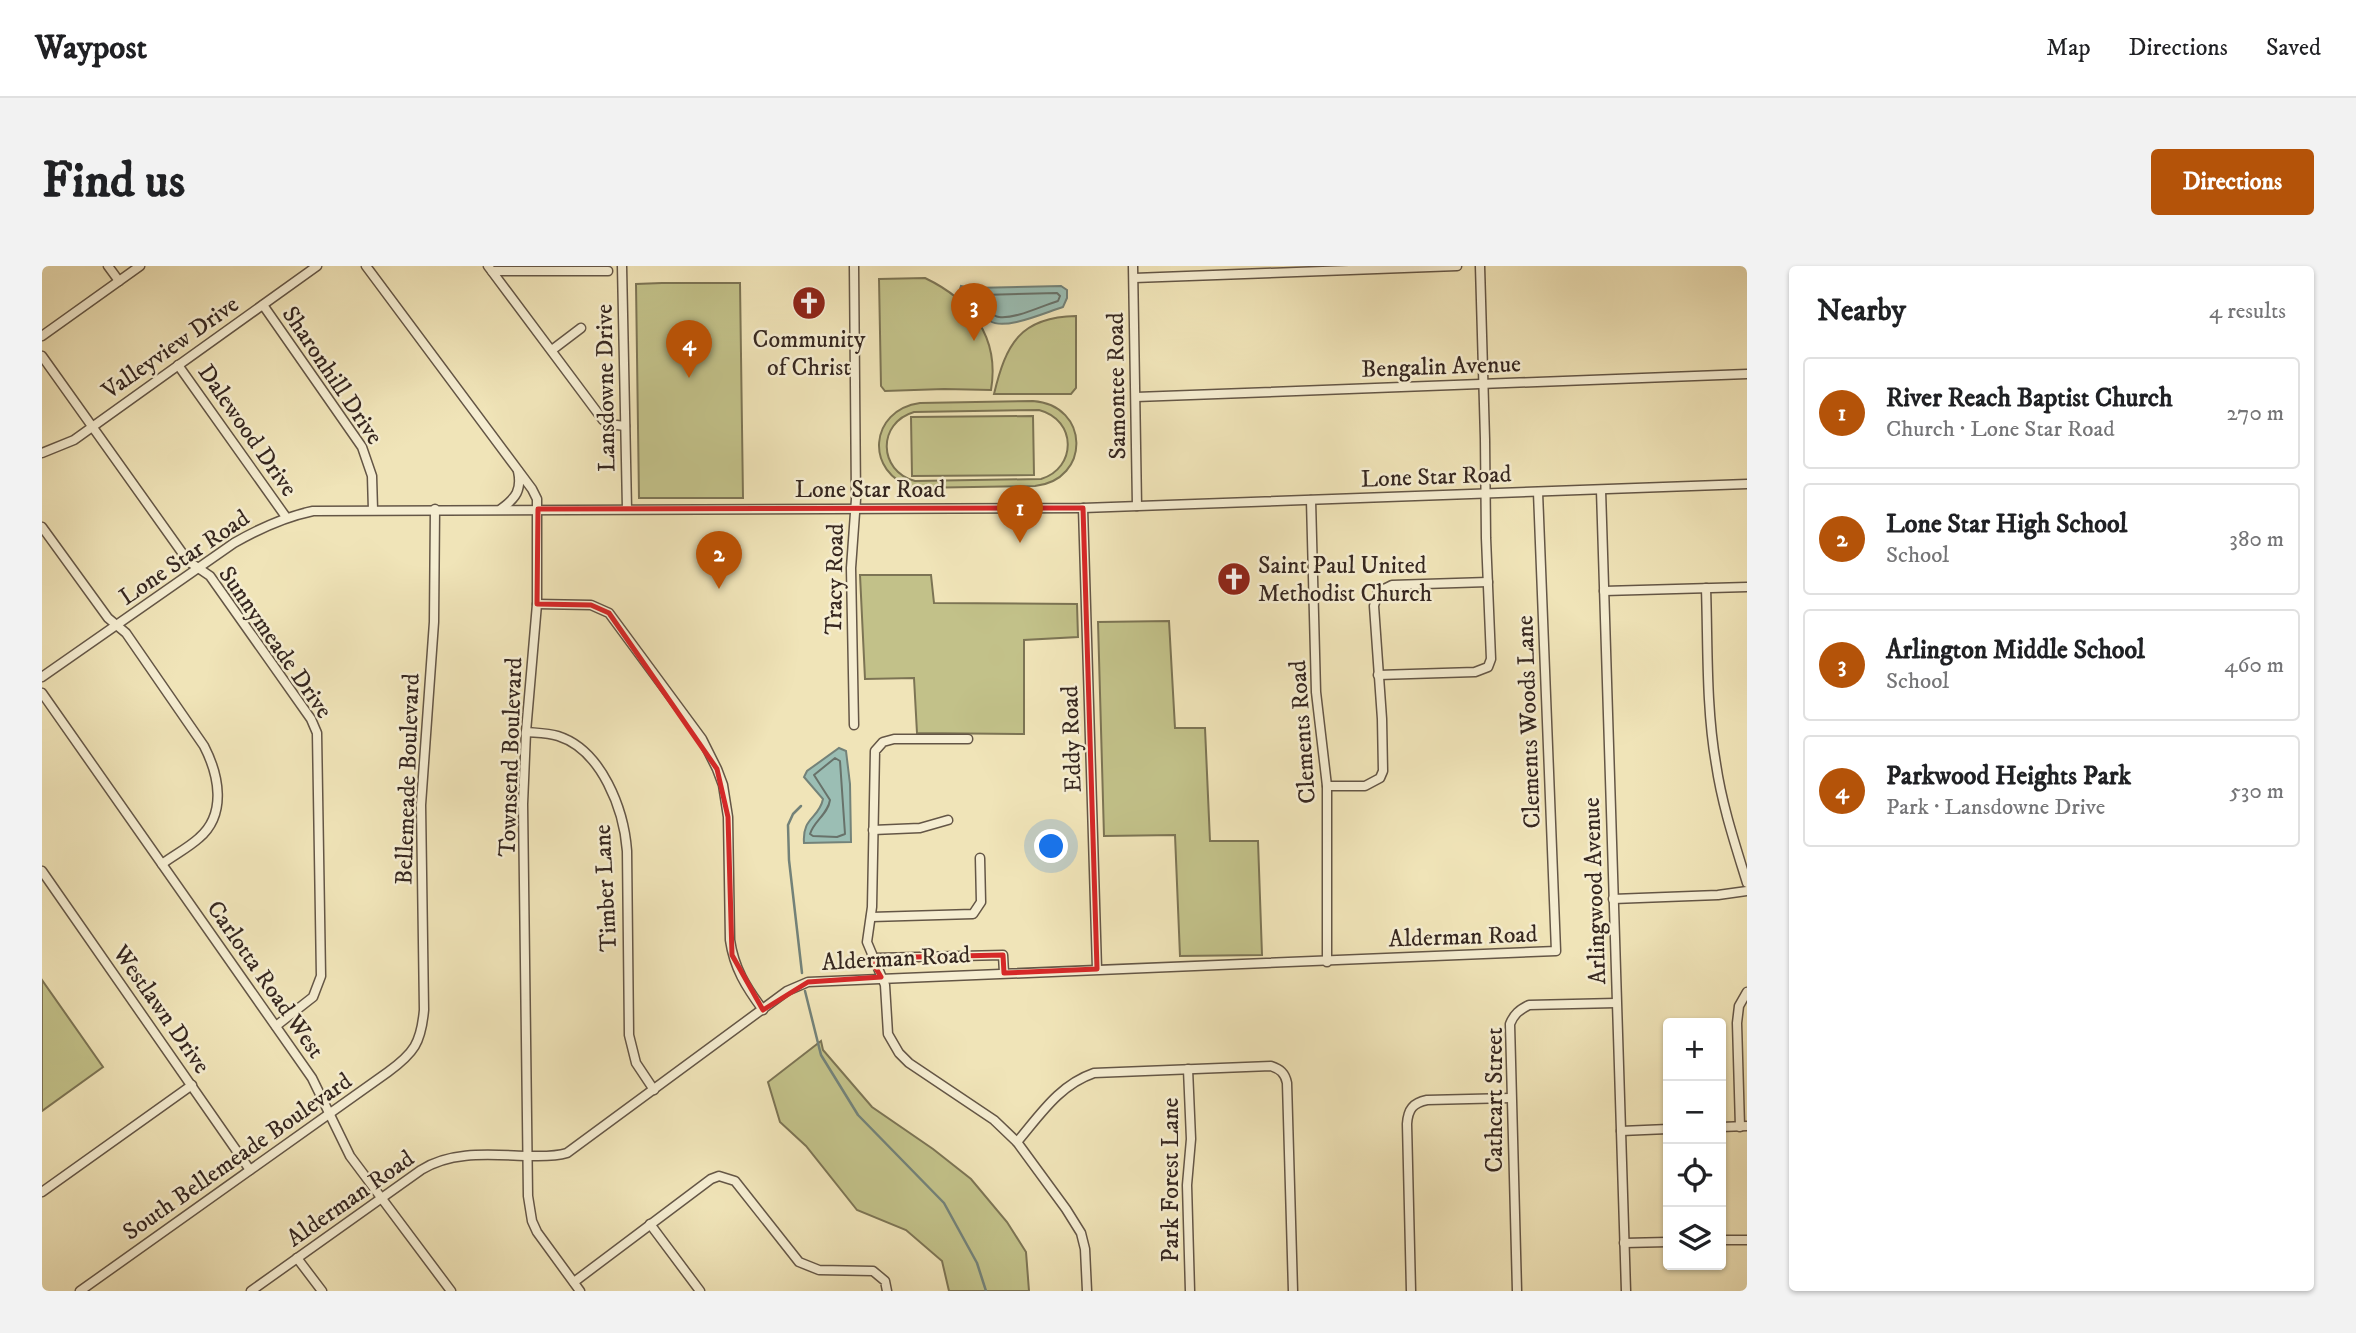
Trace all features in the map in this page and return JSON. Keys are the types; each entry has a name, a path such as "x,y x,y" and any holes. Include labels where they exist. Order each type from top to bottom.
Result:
{"street":[{"path":"108,266 119,281"},
{"path":"42,336 140,266"},
{"name":"Valleyview Drive","path":"42,453 74,440 317,266"},
{"name":"Townsend Boulevard","path":"366,266 517,468 537,499 537,604 523,804 528,1196 532,1221 544,1243 580,1291"},
{"name":"Lansdowne Drive","path":"622,266 627,509"},
{"name":"Tracy Road","path":"854,266 855,508 851,568 854,725"},
{"name":"Samontee Road","path":"1133,266 1137,506"},
{"path":"1134,278 1457,266"},
{"path":"1378,675 1475,672 1488,667 1493,650 1485,494 1480,266"},
{"path":"490,269 603,420 608,424 625,426"},
{"path":"490,269 608,271"},
{"name":"Sharonhill Drive","path":"263,304 362,447 372,475 373,510"},
{"path":"552,350 581,328"},
{"name":"Sunnymeade Drive","path":"42,356 188,561 210,576 311,719 317,733 321,976 313,997 276,1026"},
{"name":"Dalewood Drive","path":"178,365 286,517"},
{"name":"Bengalin Avenue","path":"1136,397 1747,374"},
{"path":"500,510 517,494 520,483 517,468"},
{"name":"Lone Star Road","path":"42,677 234,543 263,526 313,511 1083,508 1747,484"},
{"name":"Arlingwood Avenue","path":"1601,490 1626,1291"},
{"name":"Clements Woods Lane","path":"1538,492 1556,951"},
{"name":"Clements Road","path":"1311,500 1316,692 1327,786 1327,962"},
{"name":"Eddy Road","path":"1083,508 1097,969"},
{"name":"Bellemeade Boulevard","path":"414,1049 422,1028 424,1010 421,805 434,622 435,509"},
{"path":"42,527 108,618 126,634 204,746 216,774 217,804 209,827 200,837 162,864"},
{"path":"1327,786 1364,786 1380,778 1384,762 1374,606 1378,592 1392,586 1489,583"},
{"path":"1604,592 1747,587"},
{"path":"1706,588 1712,732 1716,764 1728,821 1747,883"},
{"path":"537,604 591,605 608,613 709,752 723,785 727,809 732,955 746,987 762,1010"},
{"name":"Carlotta Road West","path":"42,693 312,1078 343,1145 451,1291"},
{"name":"Timber Lane","path":"526,732 558,736 572,743 594,763 616,797 626,835 627,851 629,1035 636,1063 654,1090"},
{"path":"968,739 894,739 880,745 875,751 871,917 867,942 885,985 888,1034 899,1054 994,1120 1017,1142 1081,1233 1085,1249 1087,1291"},
{"path":"873,830 920,828 948,820"},
{"path":"871,917 973,914 981,902 980,858"},
{"name":"Westlawn Drive","path":"42,871 250,1170"},
{"path":"1613,899 1718,895 1747,891"},
{"name":"Alderman Road","path":"251,1291 421,1170 440,1160 461,1156 566,1153 797,985 808,982 1556,951"},
{"path":"875,961 1003,956 1004,973"},
{"path":"1726,1127 1744,1127 1737,1023 1739,1006 1747,992"},
{"name":"Cathcart Street","path":"1517,1291 1510,1024 1519,1009 1529,1005 1616,1003"},
{"name":"South Bellemeade Boulevard","path":"80,1291 397,1065 414,1049"},
{"path":"1017,1142 1060,1091 1080,1077 1105,1072 1270,1066 1282,1072 1287,1083 1293,1291"},
{"name":"Park Forest Lane","path":"1188,1069 1191,1139 1187,1185 1190,1291"},
{"path":"42,1192 192,1085"},
{"path":"1411,1291 1407,1124 1410,1108 1427,1100 1511,1098"},
{"path":"1620,1131 1663,1129"},
{"path":"574,1282 711,1179 719,1176 735,1181 799,1262 819,1270 873,1271 885,1282 887,1291"},
{"path":"650,1224 700,1291"},
{"path":"1726,1240 1747,1240"},
{"path":"1624,1243 1663,1242"},
{"path":"298,1258 322,1291"}],"highlighted area":[{"path":"1083,508 1097,969 1004,973 1003,955 870,958 881,977 808,982 763,1010 732,955 728,817 717,769 609,613 591,605 537,604 538,509"}],"shaded area":[{"path":"925,278 956,297 979,322 991,353 991,390 885,391 881,386 879,279"},
{"path":"740,283 743,498 639,498 636,284"},
{"path":"1076,316 1076,388 1071,394 994,394 1004,361 1018,337 1041,322"},
{"path":"1033,401 1052,406 1065,415 1073,428 1076,443 1074,458 1066,471 1053,481 1035,486 914,488 898,480 887,469 880,456 879,443 883,429 891,417 903,408 920,403","holes":["1039,410 1051,415 1066,433 1068,444 1061,465 1041,479 915,481 903,476 894,468 889,458 888,436 893,426 914,412"]},
{"path":"1033,416 1034,475 912,476 911,417"},
{"path":"860,575 931,575 934,603 1077,604 1078,637 1024,640 1024,734 917,733 914,678 865,679"},
{"path":"1169,621 1175,728 1205,728 1210,841 1258,841 1262,955 1180,956 1175,835 1104,836 1098,622"},
{"path":"42,980 103,1067 42,1111"},
{"path":"821,1041 823,1050 872,1107 971,1179 1007,1222 1026,1252 1029,1291 949,1291 942,1261 906,1230 857,1210 806,1146 780,1122 768,1082"}],"water":[{"path":"961,286 1061,286 1067,290 1067,298 1063,307 1005,324 990,321 960,289"},
{"path":"839,748 846,751 850,784 851,842 804,843 808,823 818,811 823,799 804,777 807,771"}],"waterway":[{"path":"801,806 788,825 789,860 802,973"},
{"path":"805,991 821,1055 858,1115 944,1203 977,1263 986,1291"}],"place":[{"name":"Community of Christ","path":"809,303"},
{"name":"Arlington Middle School","path":"974,341"},
{"name":"Parkwood Heights Park","path":"689,378"},
{"name":"River Reach Baptist Church","path":"1020,543"},
{"name":"Saint Paul United Methodist Church","path":"1234,579"},
{"name":"Lone Star High School","path":"719,589"}]}
